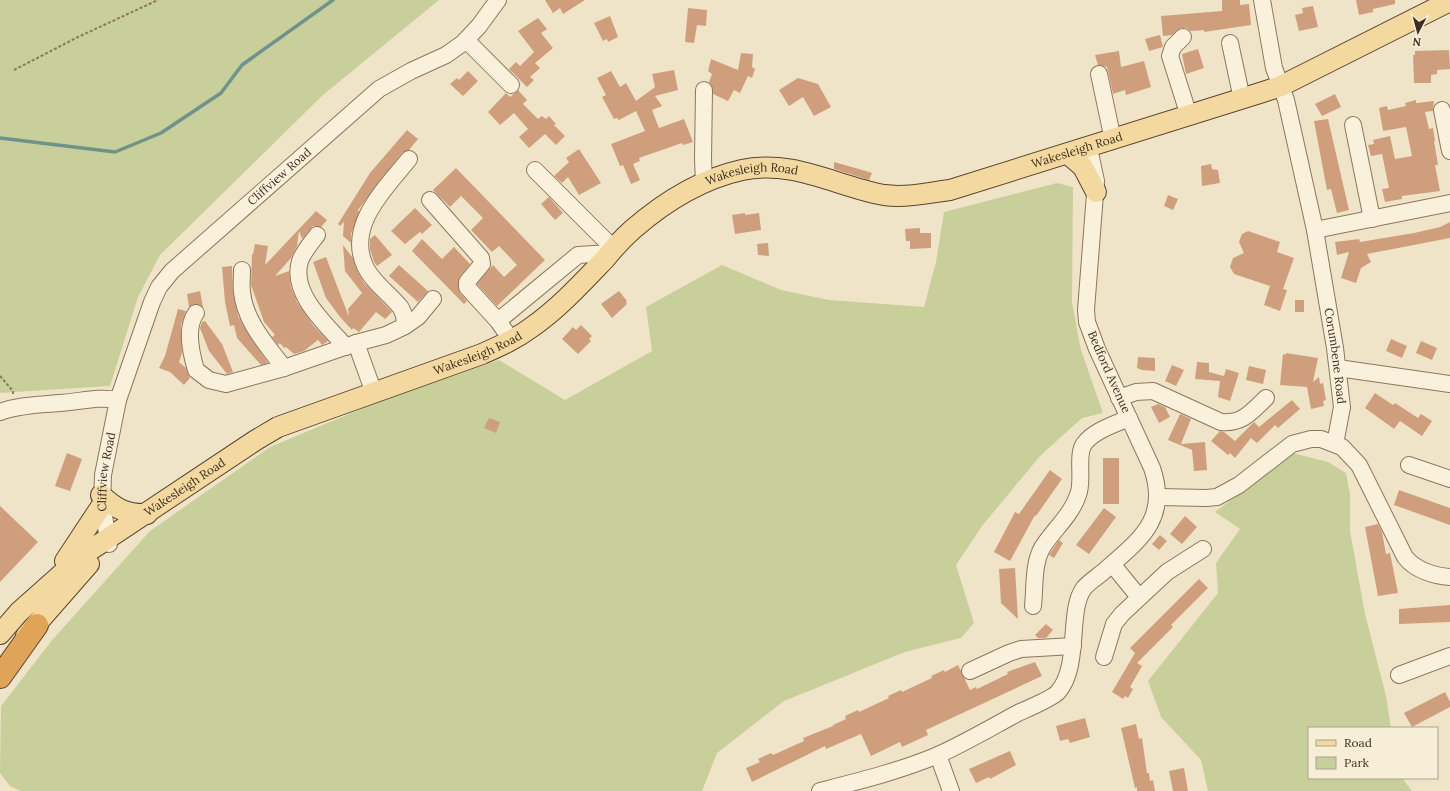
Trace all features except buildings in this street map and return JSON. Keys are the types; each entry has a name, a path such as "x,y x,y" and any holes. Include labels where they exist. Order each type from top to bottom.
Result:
{"highway":[{"path":"0,677 37,625"}],"main road":[{"name":"Wakesleigh Road","path":"0,634 19,612 83,555 112,538 220,463 278,427 482,354 512,341 533,327 561,304 631,231 671,200 704,183 743,170 765,167 796,170 884,195 912,196 950,190 1089,148 1281,86 1450,1"},
{"path":"1068,154 1083,167 1096,192"},
{"path":"46,587 76,547 102,500 124,512 147,514"},
{"name":"Wakesleigh Road","path":"0,664 37,625 75,579 112,538"}],"street":[{"name":"Cliffview Road","path":"112,538 102,500 103,475 118,400 152,302 159,287 172,271 379,89 411,71 446,55 466,40 498,0"},
{"name":"Corumbene Road","path":"1262,0 1274,68 1286,100 1315,230 1338,368 1342,407 1335,444"},
{"path":"1183,37 1173,47 1170,56 1189,116"},
{"path":"466,40 511,85"},
{"path":"1230,43 1242,99"},
{"path":"1099,74 1113,140"},
{"path":"704,90 704,183"},
{"path":"1442,110 1450,152"},
{"path":"1353,125 1372,219"},
{"name":"Bedford Avenue","path":"1073,646 1078,602 1084,588 1132,548 1149,527 1155,514 1159,497 1157,482 1152,468 1097,349 1087,322 1086,310 1096,192 1095,175 1089,148"},
{"path":"405,326 404,315 401,308 365,266 361,246 365,218 409,159"},
{"path":"535,170 612,251"},
{"path":"430,200 481,258 482,264 467,282 466,287 498,321 512,341"},
{"path":"1315,230 1450,202"},
{"path":"316,235 300,261 299,276 301,287 309,303 351,345 374,392"},
{"path":"498,321 578,256 612,251"},
{"path":"242,270 242,292 248,315 253,326 284,368"},
{"path":"196,313 190,324 190,330 196,370 209,380 220,384 233,383 284,368 351,345 386,335 405,326 418,317 433,299"},
{"path":"1338,368 1450,384"},
{"path":"1119,398 1136,392 1153,391 1221,422 1233,423 1242,419 1266,398"},
{"path":"6,410 97,398 118,400"},
{"path":"1033,606 1037,561 1042,549 1074,505 1079,494 1081,484 1080,454 1083,445 1091,438 1129,418"},
{"path":"1159,497 1217,497 1239,485 1292,444 1311,439 1321,439 1335,444 1348,452 1359,465 1411,565 1421,570 1450,577"},
{"path":"1409,465 1450,479"},
{"path":"1104,657 1114,624 1139,597 1167,572 1203,549"},
{"path":"1112,564 1139,597"},
{"path":"820,791 866,779 938,755 1058,693 1069,671 1073,646 1022,649 1009,653 970,671"},
{"path":"1399,675 1450,656"},
{"path":"938,755 952,791"}],"path":[{"path":"14,70 78,37 158,0"},
{"path":"0,376 13,391 6,410"}],"green space":[{"path":"0,0 439,0 323,95 160,255 138,297 110,386 0,393"},
{"path":"1057,183 1073,187 1072,302 1081,350 1103,413 1082,418 1040,456 982,526 956,565 974,623 961,638 905,652 784,701 717,753 702,791 20,791 10,786 0,773 1,706 53,639 150,531 270,447 373,404 499,360 565,400 652,351 646,307 722,265 781,290 829,300 924,307 936,262 944,212"},
{"path":"1293,453 1328,462 1346,473 1350,494 1350,531 1365,614 1386,696 1391,727 1308,727 1308,779 1403,779 1412,791 1208,791 1201,760 1161,717 1148,681 1218,593 1216,563 1240,529 1215,512"}],"waterway":[{"path":"0,138 115,152 161,133 221,93 242,65 333,0"}]}
